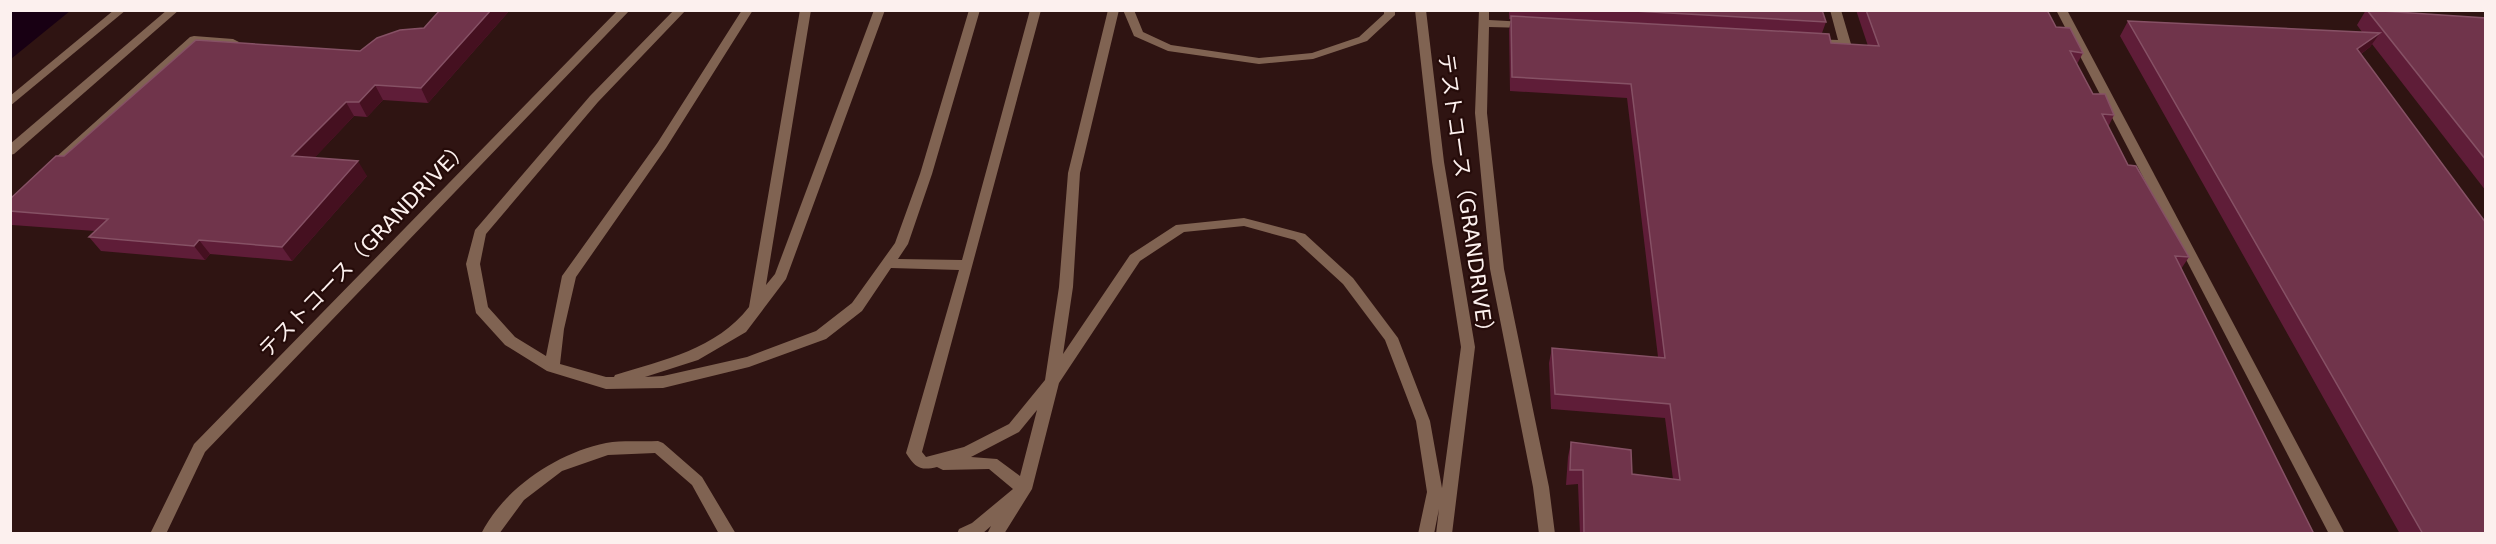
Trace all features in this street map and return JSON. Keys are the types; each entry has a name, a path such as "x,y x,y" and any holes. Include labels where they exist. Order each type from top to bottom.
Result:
{"lane":[{"path":"10,102 121,10"},
{"path":"10,151 174,10"},
{"name":"テストコース（GRANDRIVE）","path":"158,534 199,448 624,10"},
{"path":"681,10 594,99 480,233 473,264 481,309 510,341 552,366 606,383 663,382 749,362 821,335 857,307 901,244 926,174 975,10"},
{"path":"552,366 557,329 569,276 662,145 748,10"},
{"path":"756,308 806,10"},
{"path":"606,383 693,356 741,328 782,276 880,10"},
{"path":"923,464 914,453 1036,10"},
{"path":"995,534 1024,489 1052,382 1066,287 1074,173 1114,10"},
{"path":"1128,10 1138,34 1168,48 1259,61 1313,56 1363,39 1390,15 1389,10"},
{"name":"テストコース（GRANDRIVE）","path":"1420,10 1438,162 1468,347 1444,534"},
{"path":"1798,41 1845,44 1835,10"},
{"path":"2061,10 2337,534"},
{"path":"1542,26 1484,17 1481,113 1497,269 1541,487 1547,534"},
{"path":"45,173 194,39 240,43"},
{"path":"923,464 968,452 1014,428 1052,382 1135,258 1181,228 1244,222 1300,237 1348,281 1391,338 1423,421 1435,492 1426,534"},
{"path":"888,263 967,265"},
{"path":"489,534 518,495 557,467 607,449 658,447 697,481 728,534"},
{"path":"923,464 992,464 1024,489"},
{"path":"965,534 978,528 1024,489"}],"shaded area":[{"path":"11,10 70,10 70,11 11,59"}],"building":[{"path":"440,10 491,10 421,88 375,85 359,102 346,102 292,156 358,161 282,247 199,240 194,246 89,237 108,219 10,211 10,199 56,156 64,156 196,40 360,51 377,38 400,30 424,28"},
{"path":"1616,10 1822,10 1826,22"},
{"path":"1866,10 2047,10 2056,27 2070,28 2083,53 2070,51 2093,94 2105,94 2114,115 2102,114 2128,165 2136,166 2189,257 2175,256 2314,534 1584,534 1583,470 1570,470 1571,442 1631,450 1632,474 1680,480 1670,404 1555,394 1552,348 1665,358 1631,84 1512,77 1511,16 1829,34 1831,43 1879,46"},
{"path":"2367,10 2486,18 2486,160"},
{"path":"2128,21 2380,33 2357,49 2486,223 2486,534 2423,534"}]}
